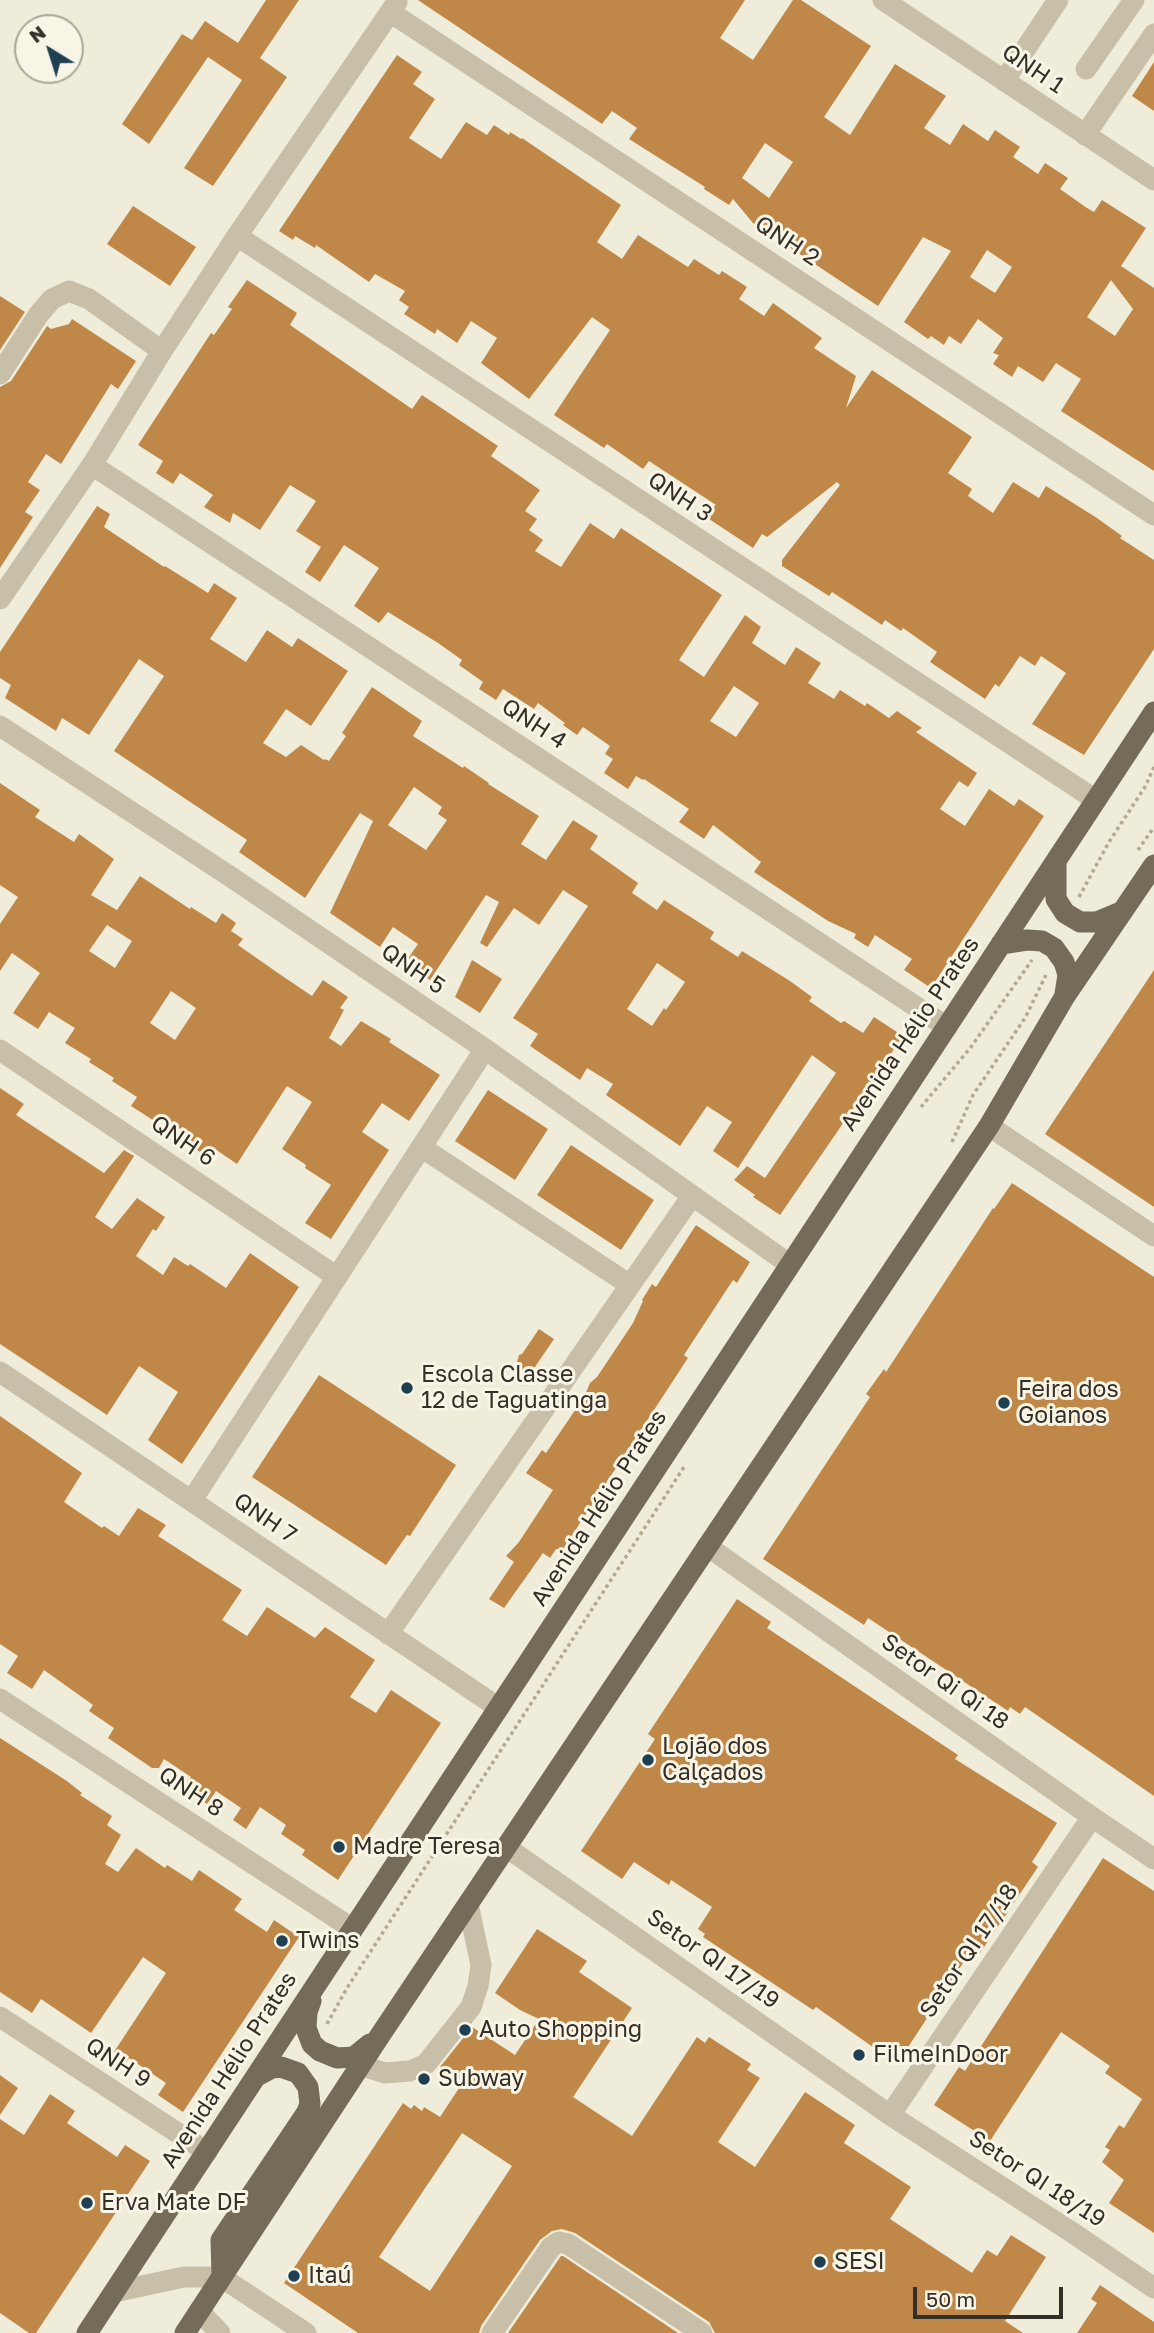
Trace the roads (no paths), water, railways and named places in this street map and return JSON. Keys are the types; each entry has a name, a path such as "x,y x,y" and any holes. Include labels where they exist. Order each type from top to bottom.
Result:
{"main road":[{"name":"Avenida Hélio Prates","path":"87,2333 1154,712"},
{"path":"1056,861 1056,899 1065,913 1080,922 1097,922 1121,912"},
{"path":"185,2333 360,2065 989,1126 1065,996 1154,865"},
{"path":"1001,944 1027,940 1042,941 1051,947 1064,962 1068,975 1065,996"},
{"path":"320,1980 307,2012 306,2028 312,2044 320,2051 337,2058 354,2057 379,2037"},
{"path":"222,2276 221,2240 310,2104 308,2087 298,2073 281,2067 272,2068 257,2077"}],"street":[{"name":"QNH 1","path":"883,0 1154,180"},
{"path":"1004,81 1058,0"},
{"path":"1086,69 1133,0"},
{"path":"0,599 8,568 92,465 237,236 394,6"},
{"name":"QNH 2","path":"394,6 1154,515"},
{"path":"1085,135 1154,34"},
{"name":"QNH 3","path":"237,236 1096,800"},
{"path":"0,374 39,314 52,299 69,291 89,299 162,351"},
{"name":"QNH 4","path":"92,465 947,1027"},
{"name":"QNH 5","path":"0,726 231,877 485,1049 789,1264"},
{"path":"191,1500 485,1049"},
{"name":"QNH 6","path":"0,1050 337,1277"},
{"path":"989,1126 1154,1236"},
{"path":"421,1147 630,1285"},
{"path":"388,1634 692,1196"},
{"name":"QNH 7","path":"0,1372 499,1707"},
{"name":"Setor Qi Qi 18","path":"708,1546 1092,1817 1151,1849"},
{"name":"QNH 8","path":"0,1699 353,1929"},
{"name":"Setor QI 17/18","path":"890,2115 1092,1817"},
{"name":"Setor QI 17/19","path":"506,1847 890,2115"},
{"path":"360,2065 385,2073 410,2071 426,2064 471,2007 481,1965 468,1904"},
{"name":"QNH 9","path":"0,2017 207,2152"},
{"name":"Setor QI 18/19","path":"890,2115 1154,2288"},
{"path":"492,2333 551,2247 559,2242 568,2244 702,2333"},
{"path":"114,2292 184,2277 222,2276 306,2333"},
{"path":"199,2311 220,2333"}],"place":[{"name":"Escola Classe 12 de Taguatinga","path":"407,1388"},
{"name":"Feira dos Goianos","path":"1004,1403"},
{"name":"Lojão dos Calçados","path":"648,1760"},
{"name":"Madre Teresa","path":"339,1847"},
{"name":"Twins","path":"282,1941"},
{"name":"Auto Shopping","path":"465,2030"},
{"name":"FilmeInDoor","path":"859,2055"},
{"name":"Subway","path":"424,2079"},
{"name":"Erva Mate DF","path":"87,2203"},
{"name":"SESI","path":"820,2262"},
{"name":"Itaú","path":"294,2276"}]}
